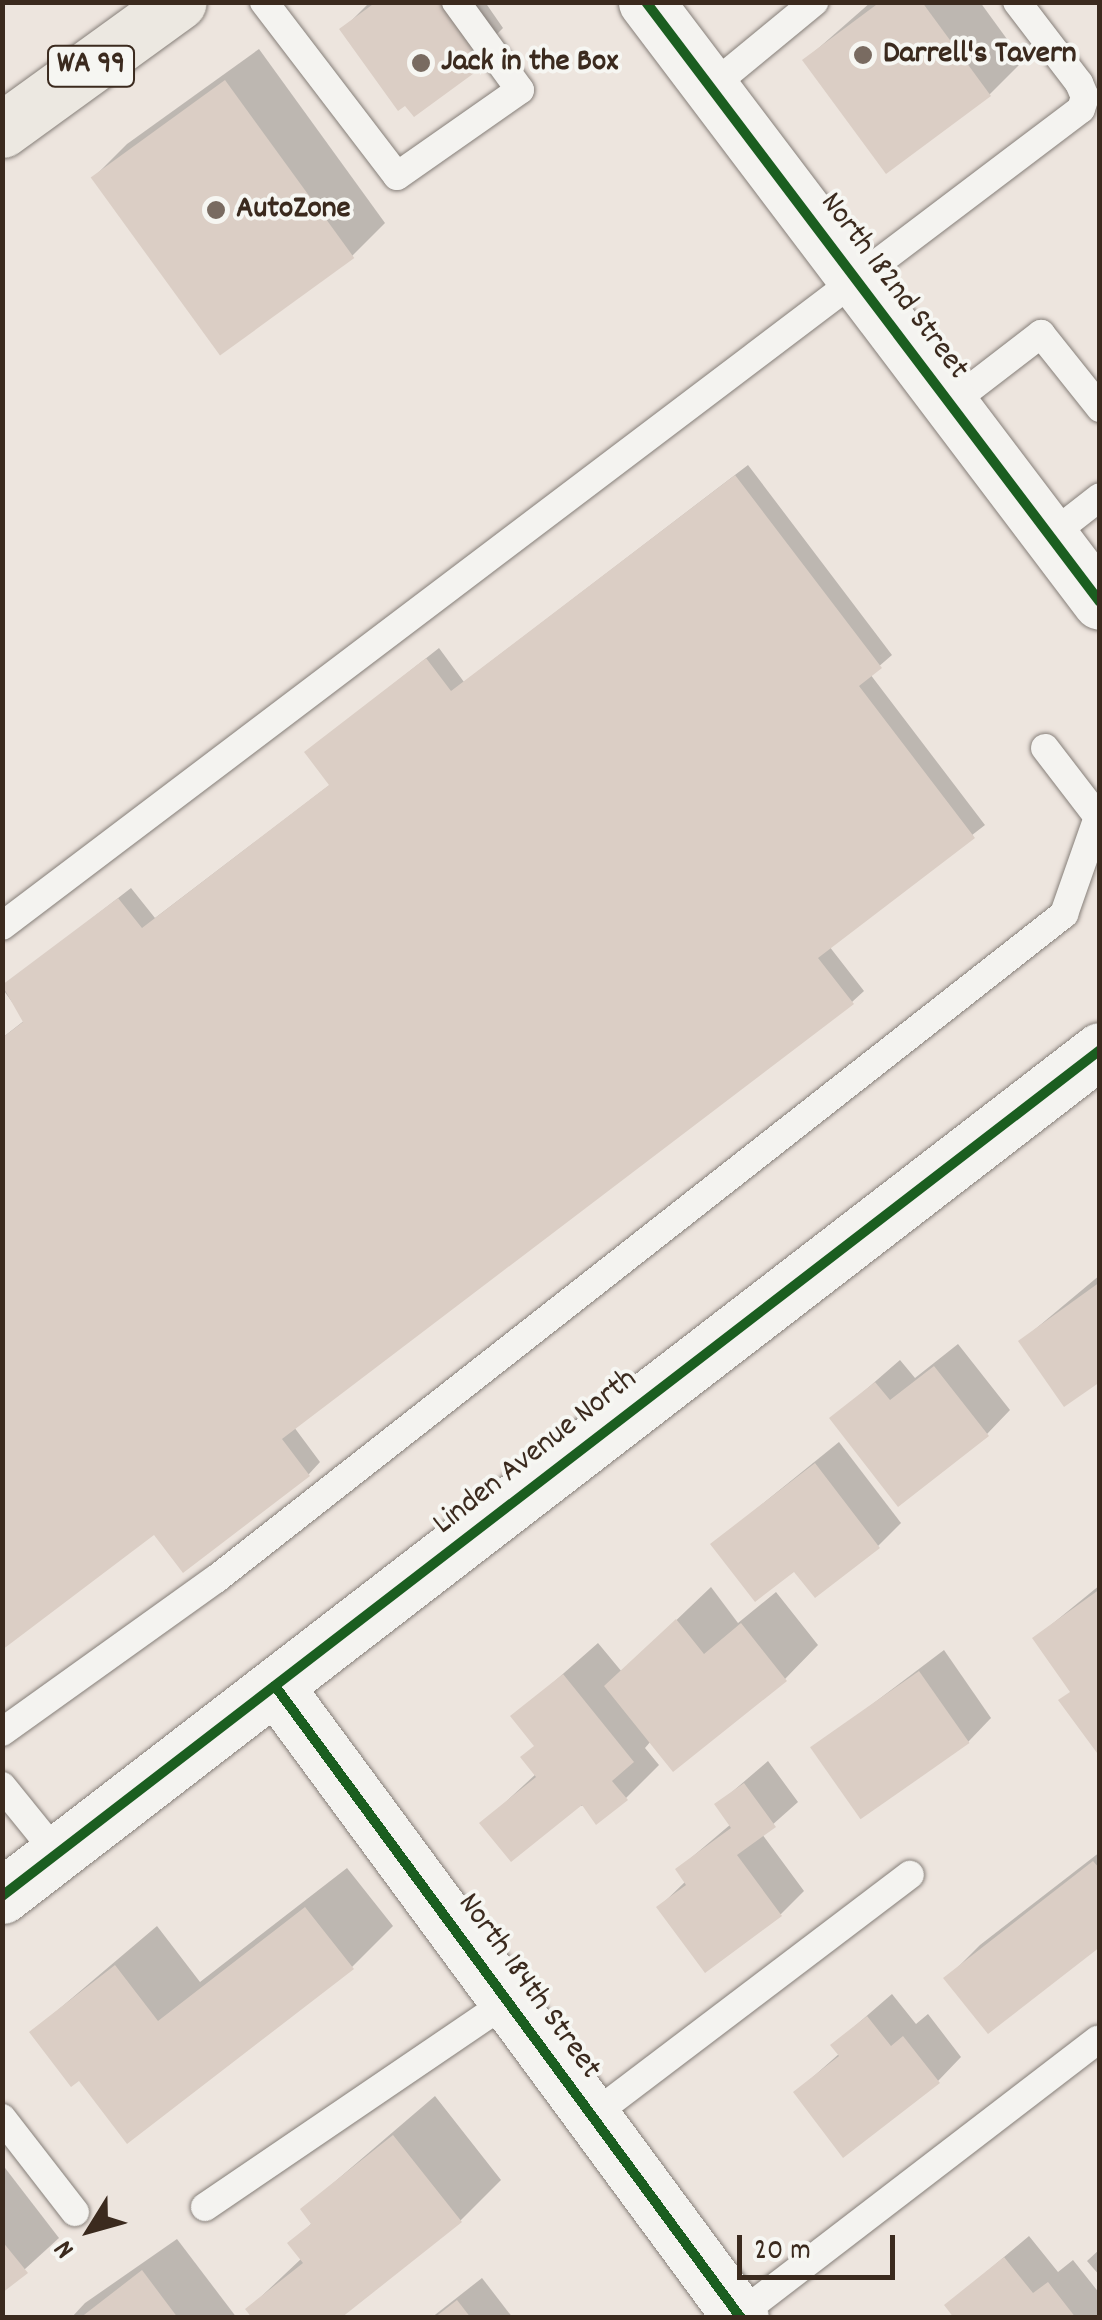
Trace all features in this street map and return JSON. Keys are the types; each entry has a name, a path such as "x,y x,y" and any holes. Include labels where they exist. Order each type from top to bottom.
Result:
{"highway":[{"name":"WA 99","path":"2,130 179,2"}],"street":[{"name":"North 182nd Street","path":"646,2 1100,602"},
{"name":"Linden Avenue North","path":"2,1896 1100,1050"},
{"name":"North 184th Street","path":"275,1686 740,2316"}],"lane":[{"path":"264,2 398,176 520,90 456,2"},
{"path":"711,88 814,2"},
{"path":"2,926 1052,133 1086,97 1017,2"},
{"path":"950,404 1041,334 1100,408"},
{"path":"1050,536 1100,498"},
{"path":"2,1732 216,1579 1064,914 1099,817 1045,748"},
{"path":"2,1786 57,1854"},
{"path":"592,2116 910,1875"},
{"path":"204,2207 508,2001"},
{"path":"740,2316 1098,2040"},
{"path":"2,2118 75,2212"}],"building":[{"name":"Jack in the Box","path":"376,2 444,2 481,53 474,58 481,68 414,117 405,106 398,111 339,29"},
{"path":"880,2 922,2 991,96 886,174 802,60"},
{"name":"AutoZone","path":"225,80 354,258 220,356 91,178"},
{"path":"735,475 882,668 859,686 975,838 818,958 854,1004 282,1439 310,1476 183,1573 154,1535 2,1650 2,1038 23,1022 2,985 118,898 142,928 329,785 304,752 426,658 451,691"},
{"path":"1100,1282 1100,1382 1064,1407 1018,1341"},
{"path":"934,1366 989,1436 898,1507 829,1418 875,1382 890,1400"},
{"path":"815,1463 880,1548 815,1598 794,1572 755,1602 710,1544"},
{"path":"1100,1589 1100,1757 1058,1700 1070,1692 1032,1638"},
{"path":"676,1619 704,1654 741,1623 787,1681 673,1772 604,1686"},
{"path":"919,1671 969,1743 861,1819 810,1747"},
{"path":"563,1674 634,1762 612,1781 628,1800 596,1825 582,1805 511,1862 479,1823 536,1777 520,1757 534,1746 510,1716"},
{"path":"744,1783 776,1827 737,1855 782,1916 705,1973 656,1907 686,1885 675,1869 731,1828 714,1804"},
{"path":"1093,1861 1100,1869 1100,1947 988,2034 943,1978"},
{"path":"305,1907 354,1969 127,2144 79,2081 71,2087 29,2032 115,1965 158,2021"},
{"path":"867,2016 891,2046 903,2036 940,2083 843,2158 793,2092 839,2056 830,2045"},
{"path":"393,2135 462,2222 341,2318 252,2318 245,2309 303,2263 287,2243 311,2224 300,2209"},
{"path":"2,2241 28,2273 2,2293"},
{"path":"1004,2257 1033,2293 1048,2282 1076,2318 954,2318 944,2305"},
{"path":"142,2270 178,2318 80,2318"},
{"path":"457,2300 471,2318 434,2318"}],"cycle path":[{"path":"646,2 1100,602"},
{"path":"2,1896 1100,1050"},
{"path":"275,1686 741,2318"}],"place":[{"name":"Darrell's Tavern","path":"863,55"},
{"name":"Jack in the Box","path":"421,63"},
{"name":"AutoZone","path":"216,210"}]}
